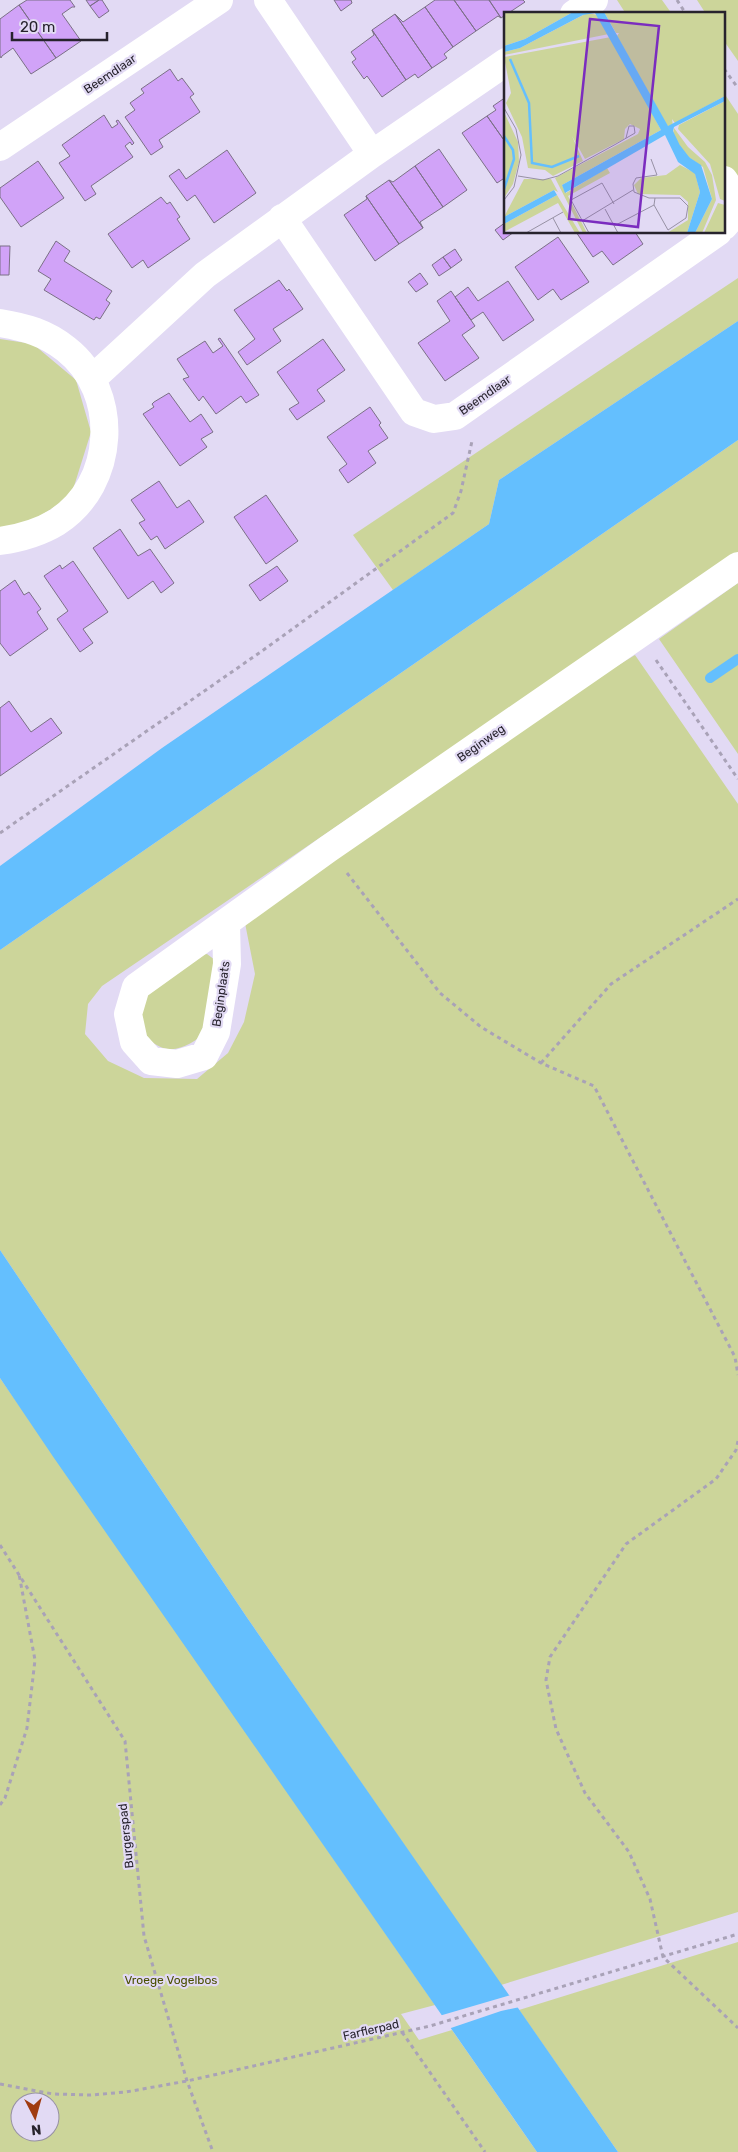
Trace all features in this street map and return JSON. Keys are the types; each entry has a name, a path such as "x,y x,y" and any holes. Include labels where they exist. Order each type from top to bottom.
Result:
{"street":[{"name":"Beemdlaar","path":"0,147 220,0"},
{"path":"268,0 372,154"},
{"path":"577,12 596,0 605,12"},
{"path":"92,379 205,275 372,154 504,63"},
{"path":"726,183 738,210 726,224"},
{"name":"Beemdlaar","path":"282,218 414,412 434,420 455,416 715,234"},
{"path":"0,323 35,330 68,350 81,364 92,379 103,409 105,441 97,472 90,487 81,500 58,522 29,536 0,541"},
{"name":"Beginweg","path":"226,924 328,849 738,566"},
{"name":"Beginplaats","path":"226,924 227,964 218,1023 216,1032 204,1056 177,1064 151,1061 134,1042 128,1014 136,987 226,924"}],"path":[{"path":"677,0 685,12"},
{"path":"726,71 738,88"},
{"path":"0,833 262,651 453,513 461,491 481,398"},
{"path":"639,634 738,779"},
{"path":"328,849 440,993 481,1027 541,1063 594,1086 735,1358 738,1375"},
{"path":"541,1063 610,984 738,900"},
{"path":"738,1441 736,1450 716,1480 626,1544 550,1656 546,1680 556,1729 585,1794 629,1852 650,1899 663,1957 738,2028"},
{"name":"Burgerspad","path":"0,1545 126,1741 144,1936 187,2080 213,2152"},
{"path":"0,1805 5,1798 27,1728 35,1660 18,1571"},
{"name":"Farflerpad","path":"0,2084 52,2094 91,2095 126,2092 187,2080 430,2026 738,1934"},
{"path":"402,2032 485,2152"}],"green space":[{"path":"617,0 662,0 671,12 625,12"},
{"path":"697,0 738,0 738,61 726,44 726,12 705,12"},
{"path":"726,96 738,114 738,184 726,166"},
{"path":"738,278 738,321 499,480 489,524 393,590 353,535"},
{"path":"0,339 33,344 76,380 91,432 71,496 28,524 0,528"},
{"path":"738,440 738,553 102,986 88,1004 85,1034 108,1061 144,1078 197,1079 228,1053 244,1022 255,974 244,918 597,678 635,655 738,804 738,1912 501,1985 248,1619 0,1250 0,950"},
{"path":"738,583 738,754 659,639"},
{"path":"207,954 215,960 208,1031 194,1041 179,1048 171,1049 156,1045 146,1036 138,1016 149,990 200,955"},
{"name":"Vroege Vogelbos","path":"0,1378 435,2005 401,2014 419,2040 452,2030 537,2152 0,2152"},
{"path":"738,1942 738,2152 618,2152 519,2010"}],"water":[{"path":"738,321 738,440 0,950 0,866 162,748 489,524 499,480"},
{"path":"0,1250 248,1619 618,2152 537,2152 54,1458 0,1378"}],"pier":[{"path":"511,1995 520,2007 501,2011 448,2029 439,2016"}],"building":[{"path":"27,0 70,0 75,7 62,14 81,41 56,58 19,5"},
{"path":"86,0 99,0 90,6"},
{"path":"102,0 109,11 99,18 90,6"},
{"path":"334,0 351,0 352,3 341,11"},
{"path":"435,0 454,0 476,31 453,47 425,7"},
{"path":"454,0 489,0 501,18 498,16 476,31"},
{"path":"489,0 523,0 525,2 510,12 504,12 504,16 501,18"},
{"path":"19,5 56,58 31,74 13,48 1,58 0,56 0,19"},
{"path":"425,7 453,47 444,54 447,58 432,68 395,14 403,22"},
{"path":"395,14 432,68 418,78 415,74 406,80 372,30"},
{"path":"372,30 406,80 382,97 367,76 364,79 352,62 356,59 351,52 374,35"},
{"path":"170,69 178,81 182,78 194,94 190,97 200,112 159,140 163,147 151,155 125,117 135,110 130,103 144,93 141,89"},
{"path":"504,98 504,140 487,116 496,110 493,106"},
{"path":"104,115 112,128 118,124 116,121 118,120 134,143 132,145 130,142 125,146 133,157 91,186 96,194 85,201 59,163 70,156 62,145"},
{"path":"487,116 504,140 504,178 497,183 462,133"},
{"path":"439,149 467,190 443,207 415,166"},
{"path":"227,150 256,193 214,223 195,195 187,201 169,176 179,169 186,179"},
{"path":"38,161 64,198 21,227 0,197 0,188"},
{"path":"415,166 443,207 420,222 423,228 389,180 393,182"},
{"path":"389,180 423,228 399,244 366,196"},
{"path":"366,196 399,244 375,261 344,215 367,199"},
{"path":"161,197 167,204 170,202 180,217 177,219 190,239 148,268 143,260 132,268 108,234"},
{"path":"504,223 504,234 511,234 503,240 495,230"},
{"path":"577,234 636,234 643,244 613,265 602,251 593,257"},
{"path":"558,237 589,282 561,300 553,289 538,300 515,267"},
{"path":"56,241 70,251 64,261 112,291 106,300 110,303 100,319 96,317 94,320 44,290 51,279 38,271"},
{"path":"0,246 10,246 9,275 0,275"},
{"path":"455,249 462,260 451,268 443,257"},
{"path":"443,257 451,268 439,276 432,265"},
{"path":"420,273 428,284 416,292 408,282"},
{"path":"279,280 287,291 289,289 303,309 273,329 281,341 247,365 238,352 255,339 234,310"},
{"path":"508,281 534,320 503,341 483,312 471,320 455,297 468,287 478,301"},
{"path":"451,291 475,326 462,335 479,358 445,381 418,343 450,321 437,301"},
{"path":"220,338 259,395 246,403 241,396 216,414 203,396 199,401 183,379 189,377 177,359 205,341 213,353 223,346 218,339"},
{"path":"323,339 345,370 317,390 325,401 297,420 289,409 299,403 277,372"},
{"path":"169,393 190,422 201,414 213,432 201,439 207,447 180,466 143,414 154,407 152,404 154,402"},
{"path":"370,407 388,438 368,451 376,463 348,483 339,470 347,464 327,437"},
{"path":"159,481 177,508 189,500 204,522 165,549 157,536 151,540 139,523 145,520 131,500"},
{"path":"266,495 298,541 266,564 234,517"},
{"path":"120,529 138,556 150,549 174,583 161,593 153,581 128,599 93,548"},
{"path":"73,561 108,612 83,629 93,643 80,652 57,619 68,611 44,576 60,565 62,569"},
{"path":"277,566 288,581 260,601 249,585"},
{"path":"15,580 24,595 29,592 41,609 37,612 48,629 10,656 0,643 0,591"},
{"path":"9,701 31,732 51,718 62,733 0,776 0,708"}],"waterway":[{"path":"710,678 738,659"}]}
